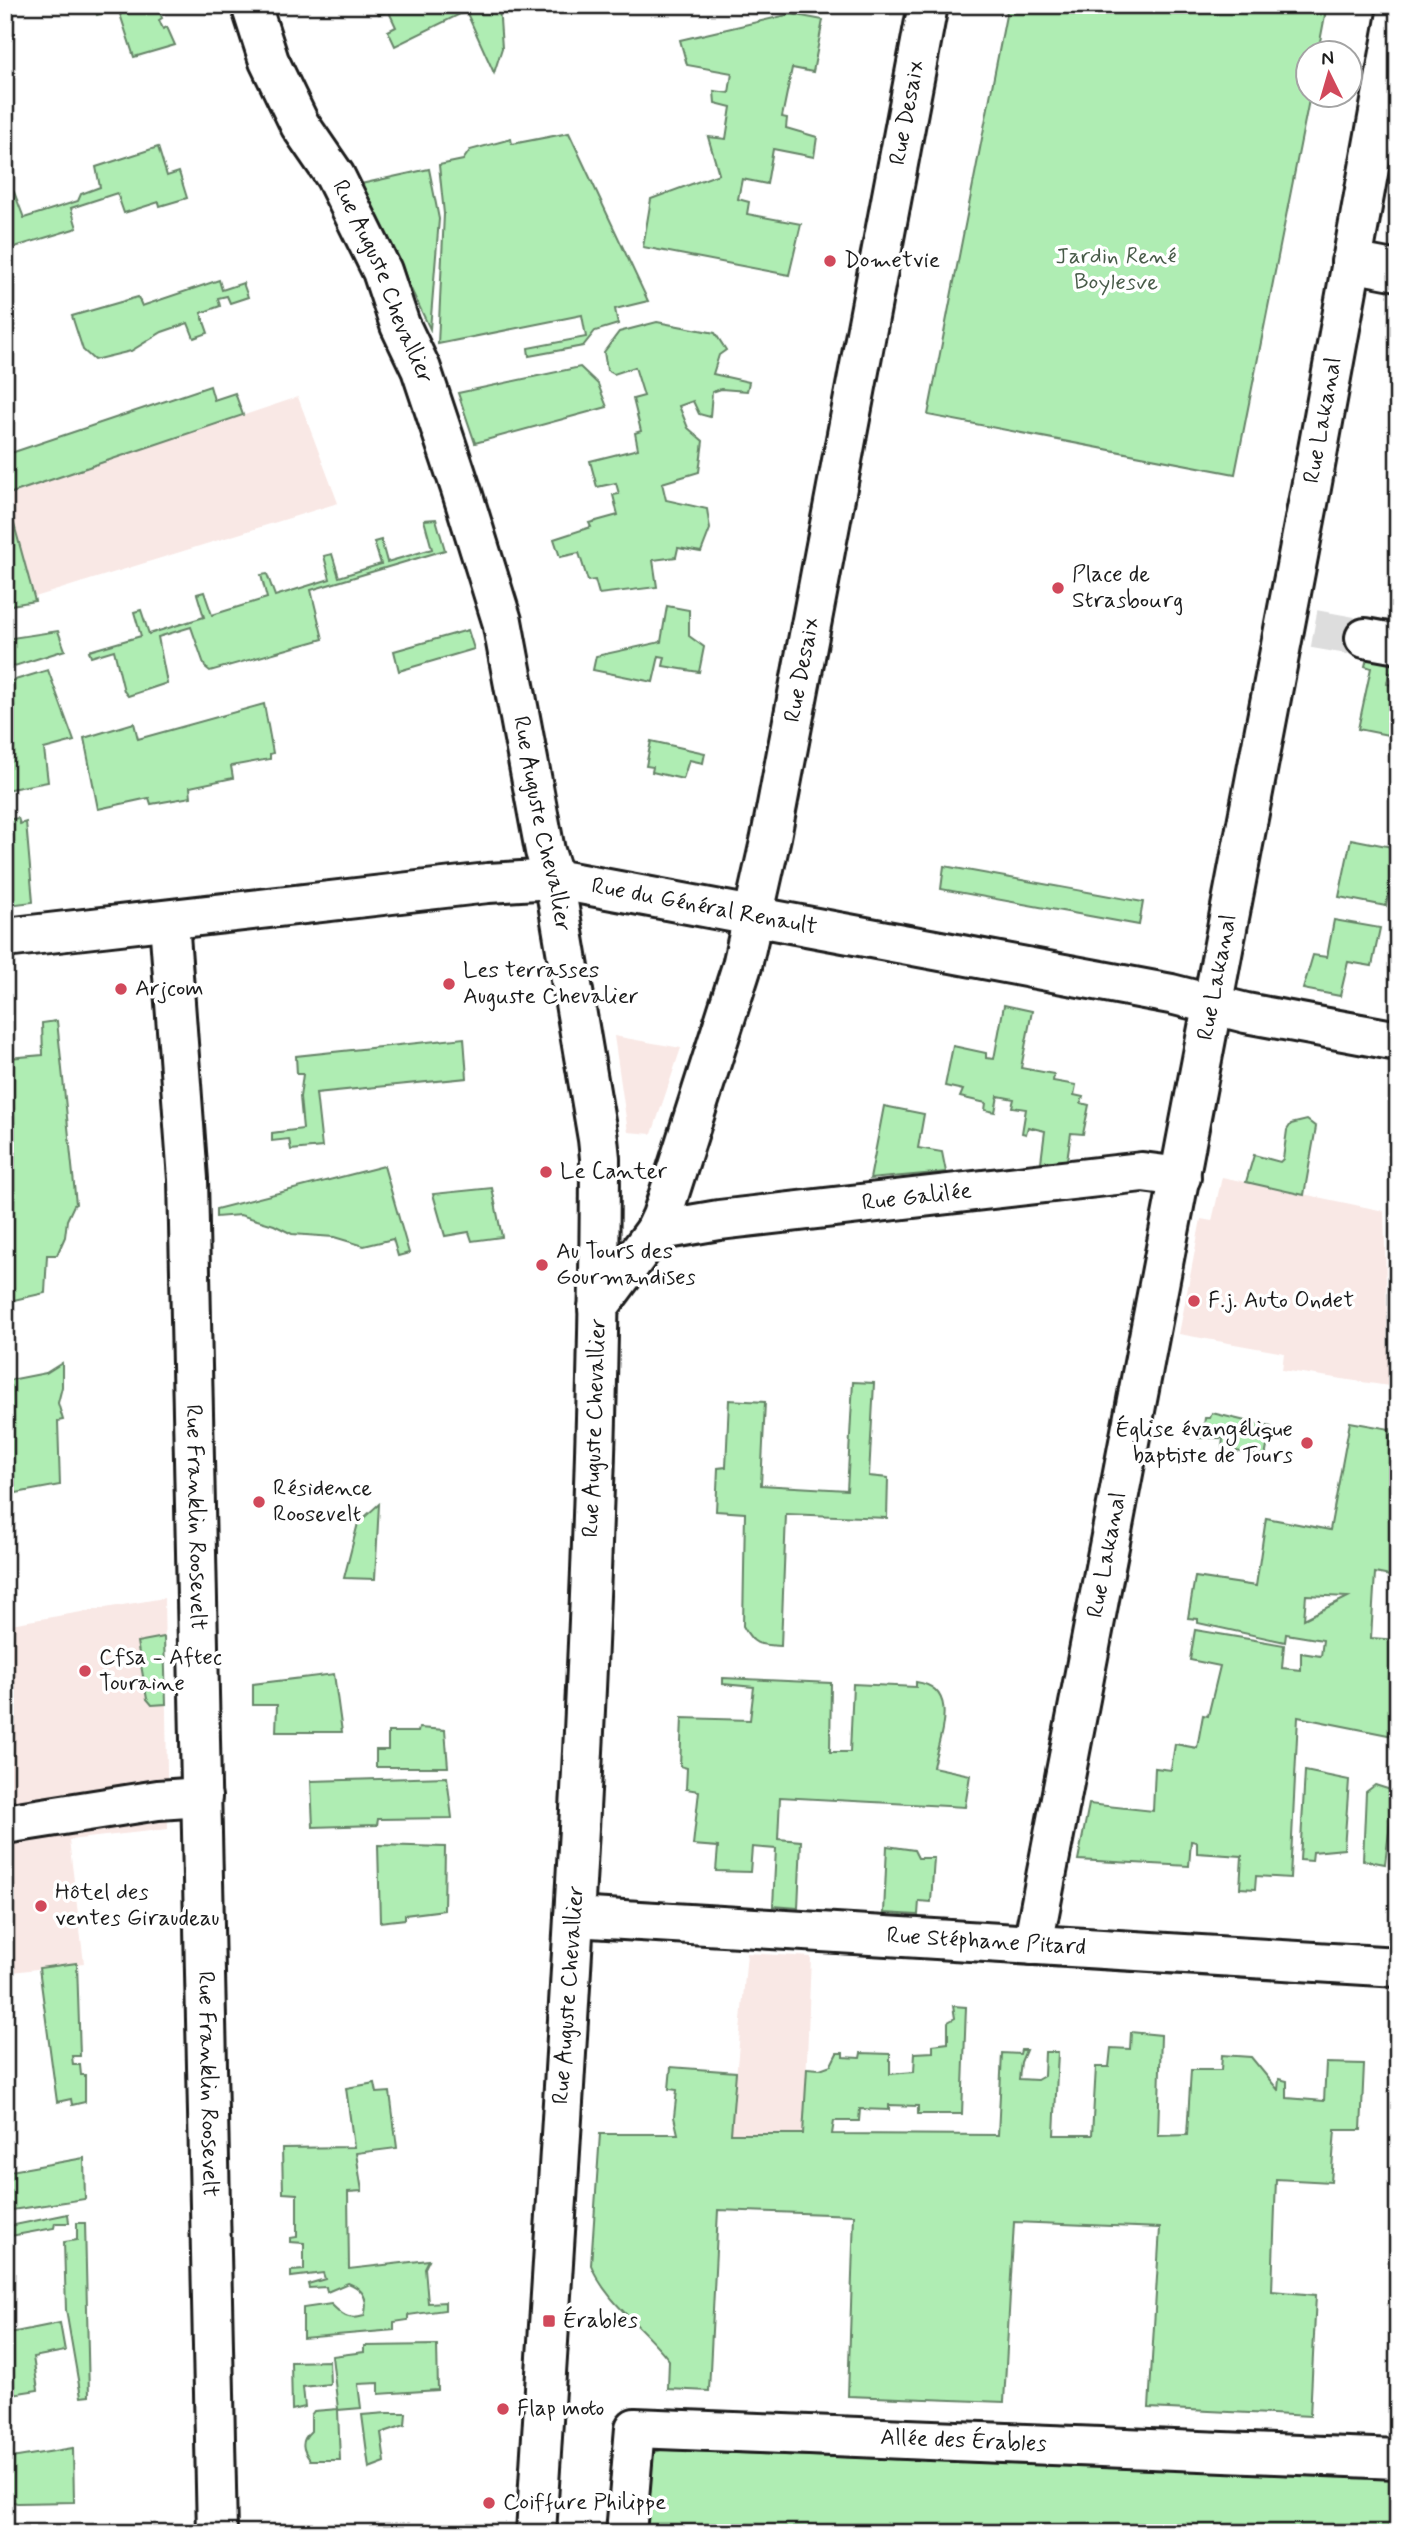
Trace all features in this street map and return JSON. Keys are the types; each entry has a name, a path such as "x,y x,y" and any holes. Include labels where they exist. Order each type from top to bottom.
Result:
{"street":[{"name":"Rue Auguste Chevallier","path":"251,5 269,61 300,125 335,176 382,271 400,325 421,369 502,621 545,851 554,880 600,1158 588,1662 536,2533"},
{"name":"Rue Desaix","path":"598,1308 655,1231 676,1175 742,966 754,916 928,5"},
{"name":"Rue Lakanal","path":"1033,1945 1212,1004 1300,627 1351,262 1398,8"},
{"path":"1351,262 1398,271"},
{"name":"Rue du Général Renault","path":"5,939 488,883 554,880 1171,994 1398,1041"},
{"name":"Rue Franklin Roosevelt","path":"169,920 187,1154 217,2533"},
{"name":"Rue Galilée","path":"655,1231 719,1220 1142,1172 1181,1177"},
{"path":"5,1824 158,1800 202,1797"},
{"name":"Rue Stéphane Pitard","path":"574,1916 1398,1967"},
{"name":"Allée des Érables","path":"626,2533 635,2428 1398,2459"}],"shaded area":[{"path":"298,397 338,503 35,597 6,495"},
{"path":"614,1036 681,1048 652,1134 628,1132"},
{"path":"1222,1177 1384,1211 1389,1386 1282,1370 1284,1353 1179,1334 1201,1219 1212,1221"},
{"name":"Cfsa - Aftec Touraine","path":"164,1598 168,1829 69,1840 84,1963 5,1973 5,1625"},
{"path":"747,1953 811,1957 804,2134 731,2134"}],"green space":[{"path":"94,5 157,5 163,29 167,27 175,45 134,57 118,8 97,15"},
{"path":"398,5 499,5 502,48 494,73 466,11 395,46 388,31 396,27 389,12 379,14 377,9"},
{"name":"Jardin René Boylesve","path":"1008,5 1327,5 1321,38 1294,38 1294,108 1307,108 1235,474 928,415"},
{"path":"791,14 823,20 813,72 792,68 782,117 787,118 786,128 817,137 814,157 773,149 767,184 742,179 738,199 749,202 747,214 801,224 789,275 643,247 651,199 719,174 708,137 726,139 731,107 715,103 714,91 729,93 732,73 687,65 680,40"},
{"path":"569,133 648,301 615,309 618,324 595,331 583,346 529,356 528,348 586,337 582,315 438,344 444,214 439,165 463,160 470,150 511,139 512,144"},
{"path":"158,147 167,176 179,172 187,198 160,206 159,202 124,213 117,193 71,208 77,228 5,250 5,195 14,192 24,218 78,201 81,194 100,187 96,167"},
{"path":"429,169 439,219 430,329 361,184"},
{"path":"219,280 222,290 243,283 248,297 230,303 227,296 218,298 220,306 201,313 208,333 194,338 188,323 162,332 131,351 94,360 83,350 72,316 138,297 142,306"},
{"path":"657,322 715,333 726,350 719,355 713,374 749,382 747,391 721,389 712,392 710,417 699,414 693,401 679,406 688,428 703,441 699,472 662,483 666,500 707,509 710,529 701,552 678,548 676,557 653,560 657,587 599,594 595,580 588,581 579,553 560,557 554,539 591,527 589,523 618,515 613,495 619,494 616,483 597,487 590,461 638,449 635,433 641,431 633,399 644,396 635,367 614,374 607,370 604,352 619,332"},
{"path":"580,367 598,384 607,407 475,443 458,393"},
{"path":"210,386 214,400 235,393 243,415 6,495 35,601 5,606 5,455"},
{"path":"436,519 445,550 311,590 323,639 210,671 205,667 191,627 158,637 167,683 128,696 124,691 114,650 91,657 89,651 141,636 134,612 141,610 149,634 204,617 197,594 204,592 212,615 267,598 261,575 267,574 275,596 330,579 324,556 332,554 339,577 381,564 374,542 381,540 387,562 432,549 424,520"},
{"path":"667,606 689,610 689,636 704,647 699,672 663,666 665,657 659,656 653,682 593,670 596,656 661,642"},
{"path":"468,630 474,649 399,671 394,651"},
{"path":"58,631 65,650 5,669 5,639"},
{"path":"1368,654 1398,660 1398,675 1389,673 1387,684 1397,686 1390,715 1398,717 1398,737 1358,729 1371,668 1365,666"},
{"path":"48,670 74,741 44,749 48,782 5,790 5,683"},
{"path":"264,704 273,753 270,754 270,759 231,766 233,778 190,787 191,797 151,804 149,798 98,809 84,738 134,723 138,739"},
{"path":"651,741 705,753 703,763 689,760 683,779 652,772 653,767 646,766"},
{"path":"18,818 20,824 26,822 33,902 9,905 5,874 5,820"},
{"path":"1351,839 1397,848 1386,906 1339,897"},
{"path":"944,866 1143,902 1139,925 941,889"},
{"path":"1334,920 1380,928 1372,966 1348,962 1340,996 1303,989 1313,955 1327,957"},
{"path":"1004,1005 1032,1011 1021,1068 1054,1074 1053,1081 1076,1085 1074,1095 1083,1097 1081,1103 1089,1105 1083,1134 1071,1133 1067,1160 1041,1162 1045,1131 1028,1127 1026,1134 1022,1133 1026,1109 1012,1107 1014,1099 998,1096 995,1112 985,1110 986,1103 960,1097 963,1090 945,1086 953,1046 986,1053 986,1058 994,1059"},
{"path":"57,1021 76,1204 67,1220 65,1237 57,1255 47,1255 45,1293 5,1302 5,1072 10,1070 8,1058 43,1055 42,1023"},
{"path":"464,1038 467,1078 316,1093 322,1147 291,1150 289,1139 272,1141 272,1133 303,1129 300,1097 303,1074 297,1074 296,1056"},
{"path":"884,1106 924,1114 918,1148 942,1152 946,1172 870,1179"},
{"path":"1307,1120 1316,1127 1304,1195 1246,1182 1254,1155 1280,1162 1283,1159 1287,1130 1291,1124"},
{"path":"384,1166 409,1253 398,1256 393,1239 364,1246 334,1237 292,1234 274,1225 240,1215 216,1217 216,1209"},
{"path":"492,1188 502,1237 472,1241 469,1232 445,1236 433,1194"},
{"path":"62,1363 62,1387 58,1403 63,1420 58,1421 60,1485 5,1495 5,1381 46,1373"},
{"path":"853,1382 874,1383 869,1476 888,1478 887,1518 786,1514 781,1646 758,1643 743,1626 745,1513 716,1511 718,1468 726,1467 729,1400 765,1402 761,1485 847,1490"},
{"path":"1212,1413 1271,1427 1265,1457 1222,1448 1223,1438 1198,1438 1201,1425 1204,1425 1205,1418 1210,1418"},
{"path":"1350,1422 1390,1429 1392,1497 1398,1497 1398,1599 1395,1577 1375,1573 1371,1638 1398,1640 1398,1677 1394,1696 1398,1696 1398,1737 1298,1717 1290,1878 1256,1876 1255,1889 1240,1888 1242,1856 1197,1853 1197,1842 1191,1841 1189,1866 1078,1860 1089,1804 1153,1811 1155,1768 1171,1770 1175,1744 1197,1748 1203,1715 1208,1716 1220,1666 1190,1660 1195,1630 1284,1645 1282,1668 1301,1670 1301,1653 1321,1656 1323,1640 1286,1634 1285,1642 1198,1623 1198,1619 1188,1618 1195,1577 1256,1586 1266,1518 1330,1530","holes":["1306,1595 1348,1597 1304,1619"]},
{"path":"379,1504 375,1579 344,1578 358,1523"},
{"path":"164,1637 166,1704 152,1705 147,1699 137,1642"},
{"path":"334,1674 342,1732 276,1732 277,1705 253,1705 253,1684"},
{"path":"723,1678 831,1683 830,1752 850,1752 853,1684 916,1687 916,1682 930,1686 943,1704 944,1716 933,1767 970,1775 965,1807 780,1797 778,1839 801,1841 798,1908 773,1906 776,1849 752,1847 750,1872 716,1871 718,1847 693,1845 699,1791 686,1789 687,1768 680,1766 682,1718 750,1720 754,1687 723,1684"},
{"path":"419,1728 445,1730 448,1767 376,1767 376,1750 388,1750 388,1732 418,1732"},
{"path":"1305,1771 1349,1780 1344,1849 1313,1852 1312,1861 1300,1860"},
{"path":"447,1777 452,1818 378,1819 377,1825 313,1827 311,1781"},
{"path":"1375,1785 1394,1791 1385,1864 1363,1860 1366,1792"},
{"path":"378,1845 445,1847 444,1910 405,1915 405,1919 380,1922"},
{"path":"887,1846 914,1850 918,1858 934,1858 931,1902 919,1901 918,1915 884,1913"},
{"path":"77,1963 80,2056 72,2056 73,2065 80,2065 81,2075 85,2075 85,2102 72,2105 71,2099 57,2102 39,1968"},
{"path":"953,2006 966,2007 962,2114 918,2114 918,2106 889,2105 889,2110 860,2109 859,2121 834,2121 832,2134 998,2135 1002,2053 1020,2054 1021,2050 1026,2050 1019,2079 1037,2080 1044,2076 1045,2052 1058,2052 1054,2135 1092,2135 1096,2067 1109,2067 1111,2048 1130,2049 1131,2032 1161,2035 1158,2136 1187,2135 1191,2070 1221,2070 1222,2055 1251,2057 1278,2090 1279,2079 1287,2081 1287,2098 1324,2101 1326,2063 1364,2064 1361,2130 1335,2130 1331,2182 1276,2179 1272,2291 1316,2295 1310,2416 1149,2408 1160,2228 1014,2222 1004,2402 848,2396 854,2215 718,2210 709,2391 668,2389 669,2360 606,2291 591,2265 600,2134 678,2134 674,2117 677,2090 669,2089 671,2067 736,2072 731,2134 803,2134 807,2068 820,2069 831,2065 837,2053 843,2053 843,2057 860,2058 861,2053 890,2054 890,2074 914,2072 915,2053 933,2052 933,2045 948,2043 948,2022 955,2018"},
{"path":"375,2083 377,2093 390,2092 397,2148 356,2153 362,2191 348,2192 349,2269 429,2260 425,2268 428,2303 445,2302 445,2310 408,2315 408,2320 394,2322 394,2330 303,2338 303,2308 331,2304 346,2316 354,2318 364,2316 366,2305 358,2288 348,2283 327,2292 326,2287 309,2288 308,2284 325,2279 323,2273 291,2277 291,2271 304,2270 304,2243 290,2242 290,2238 297,2237 297,2194 283,2193 282,2148 354,2147 346,2088"},
{"path":"84,2158 85,2199 5,2211 5,2172"},
{"path":"68,2214 69,2223 55,2223 54,2228 5,2237 5,2227"},
{"path":"77,2223 85,2223 89,2396 81,2397 66,2310 64,2242 77,2240"},
{"path":"60,2323 65,2351 33,2357 38,2390 5,2395 5,2334"},
{"path":"437,2345 438,2390 379,2394 379,2383 358,2384 361,2408 338,2410 340,2460 310,2460 303,2445 311,2431 311,2415 314,2411 338,2409 332,2356 364,2352 364,2346"},
{"path":"329,2361 330,2384 303,2387 305,2407 292,2410 291,2362"},
{"path":"406,2413 405,2425 381,2433 385,2462 369,2468 362,2415"},
{"path":"73,2448 74,2502 10,2501 5,2489 5,2459"},
{"path":"662,2450 1398,2479 1398,2533 643,2533 649,2456"}],"tunnel":[{"path":"1314,629 1365,638"}],"place":[{"name":"Dometvie","path":"830,261"},
{"name":"Place de Strasbourg","path":"1058,588"},
{"name":"Les terrasses Auguste Chevalier","path":"449,984"},
{"name":"Arjcom","path":"121,989"},
{"name":"Le Canter","path":"546,1172"},
{"name":"Au Tours des Gourmandises","path":"542,1265"},
{"name":"F.j. Auto Ondet","path":"1194,1301"},
{"name":"Église évangélique baptiste de Tours","path":"1307,1443"},
{"name":"Résidence Roosevelt","path":"259,1502"},
{"name":"Cfsa - Aftec Touraine","path":"85,1671"},
{"name":"Hôtel des ventes Giraudeau","path":"41,1906"},
{"name":"Érables","path":"549,2321"},
{"name":"Flap moto","path":"503,2409"},
{"name":"Coiffure Philippe","path":"489,2503"}]}
